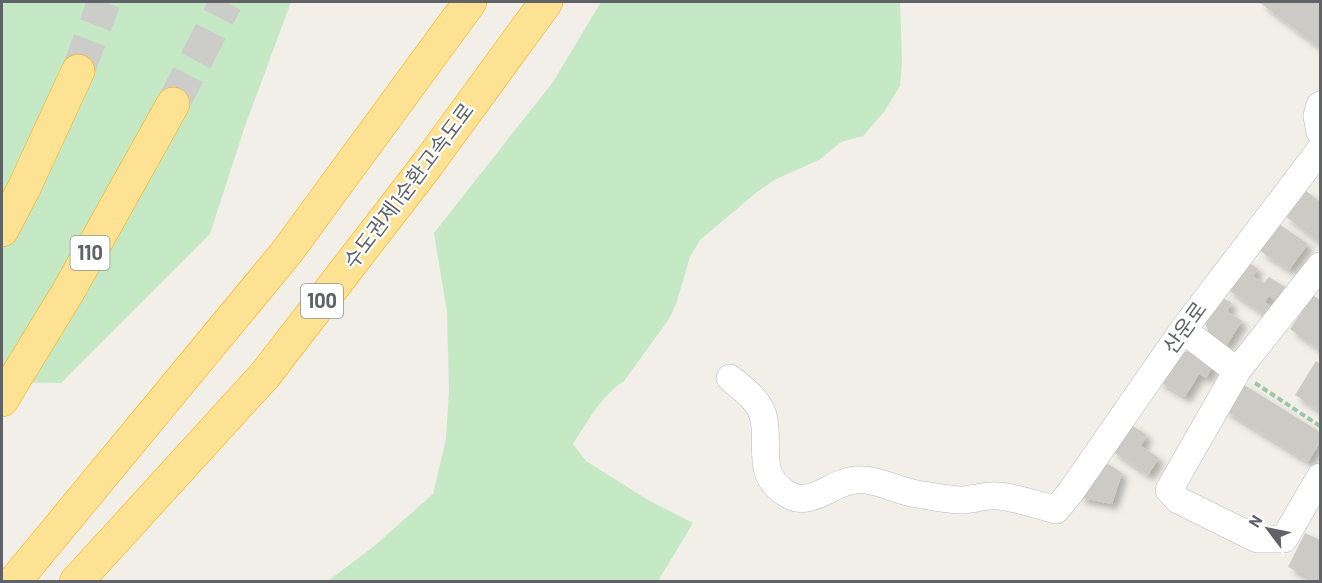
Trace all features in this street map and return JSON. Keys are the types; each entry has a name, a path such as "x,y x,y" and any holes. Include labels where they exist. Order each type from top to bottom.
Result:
{"highway":[{"name":"100","path":"14,582 286,253 470,2"},
{"name":"수도권제1순환고속도로","path":"76,582 265,375 427,165 546,2"},
{"path":"2,231 24,189 78,71"},
{"name":"110","path":"2,400 68,292 173,104"}],"street":[{"path":"1320,105 1317,116 1320,132"},
{"name":"산운로","path":"730,378 756,402 762,414 764,458 768,471 786,494 799,499 812,498 838,485 855,480 869,480 915,494 959,501 997,495 1056,510 1183,330 1320,150"},
{"path":"1320,266 1237,371 1169,490 1178,500 1257,539 1284,539 1320,477"},
{"path":"1183,330 1237,371"}],"path":[{"path":"1237,371 1320,426"}],"green space":[{"path":"2,2 291,2 245,126 210,234 61,383 2,382"},
{"path":"601,2 900,2 902,61 900,86 884,112 863,136 841,142 819,160 776,179 700,240 690,257 676,304 669,319 624,381 596,410 573,444 586,461 648,500 693,523 658,581 328,581 373,547 433,494 446,439 449,390 447,312 434,233 553,82"}],"building":[{"path":"1259,2 1320,2 1320,48"},
{"path":"1305,190 1320,202 1319,242 1285,216"},
{"path":"1279,224 1308,244 1289,270 1260,251"},
{"path":"1247,261 1258,269 1253,276 1264,283 1269,277 1285,287 1275,301 1269,296 1265,302 1271,307 1265,315 1227,289"},
{"path":"1313,295 1320,300 1320,350 1290,329"},
{"path":"1222,297 1232,303 1227,311 1242,321 1226,346 1209,334 1205,322"},
{"path":"1194,350 1215,363 1206,378 1199,374 1185,397 1158,381 1175,354"},
{"path":"1316,361 1320,364 1320,411 1295,395"},
{"path":"1241,383 1320,432 1320,442 1308,462 1224,410"},
{"path":"1130,424 1147,435 1141,446 1159,458 1148,475 1112,451"},
{"path":"1102,460 1122,473 1112,504 1078,497"},
{"path":"1305,533 1320,540 1320,582 1288,567"}],"tunnel":[{"path":"78,71 104,2"},
{"path":"173,104 226,2"}]}
